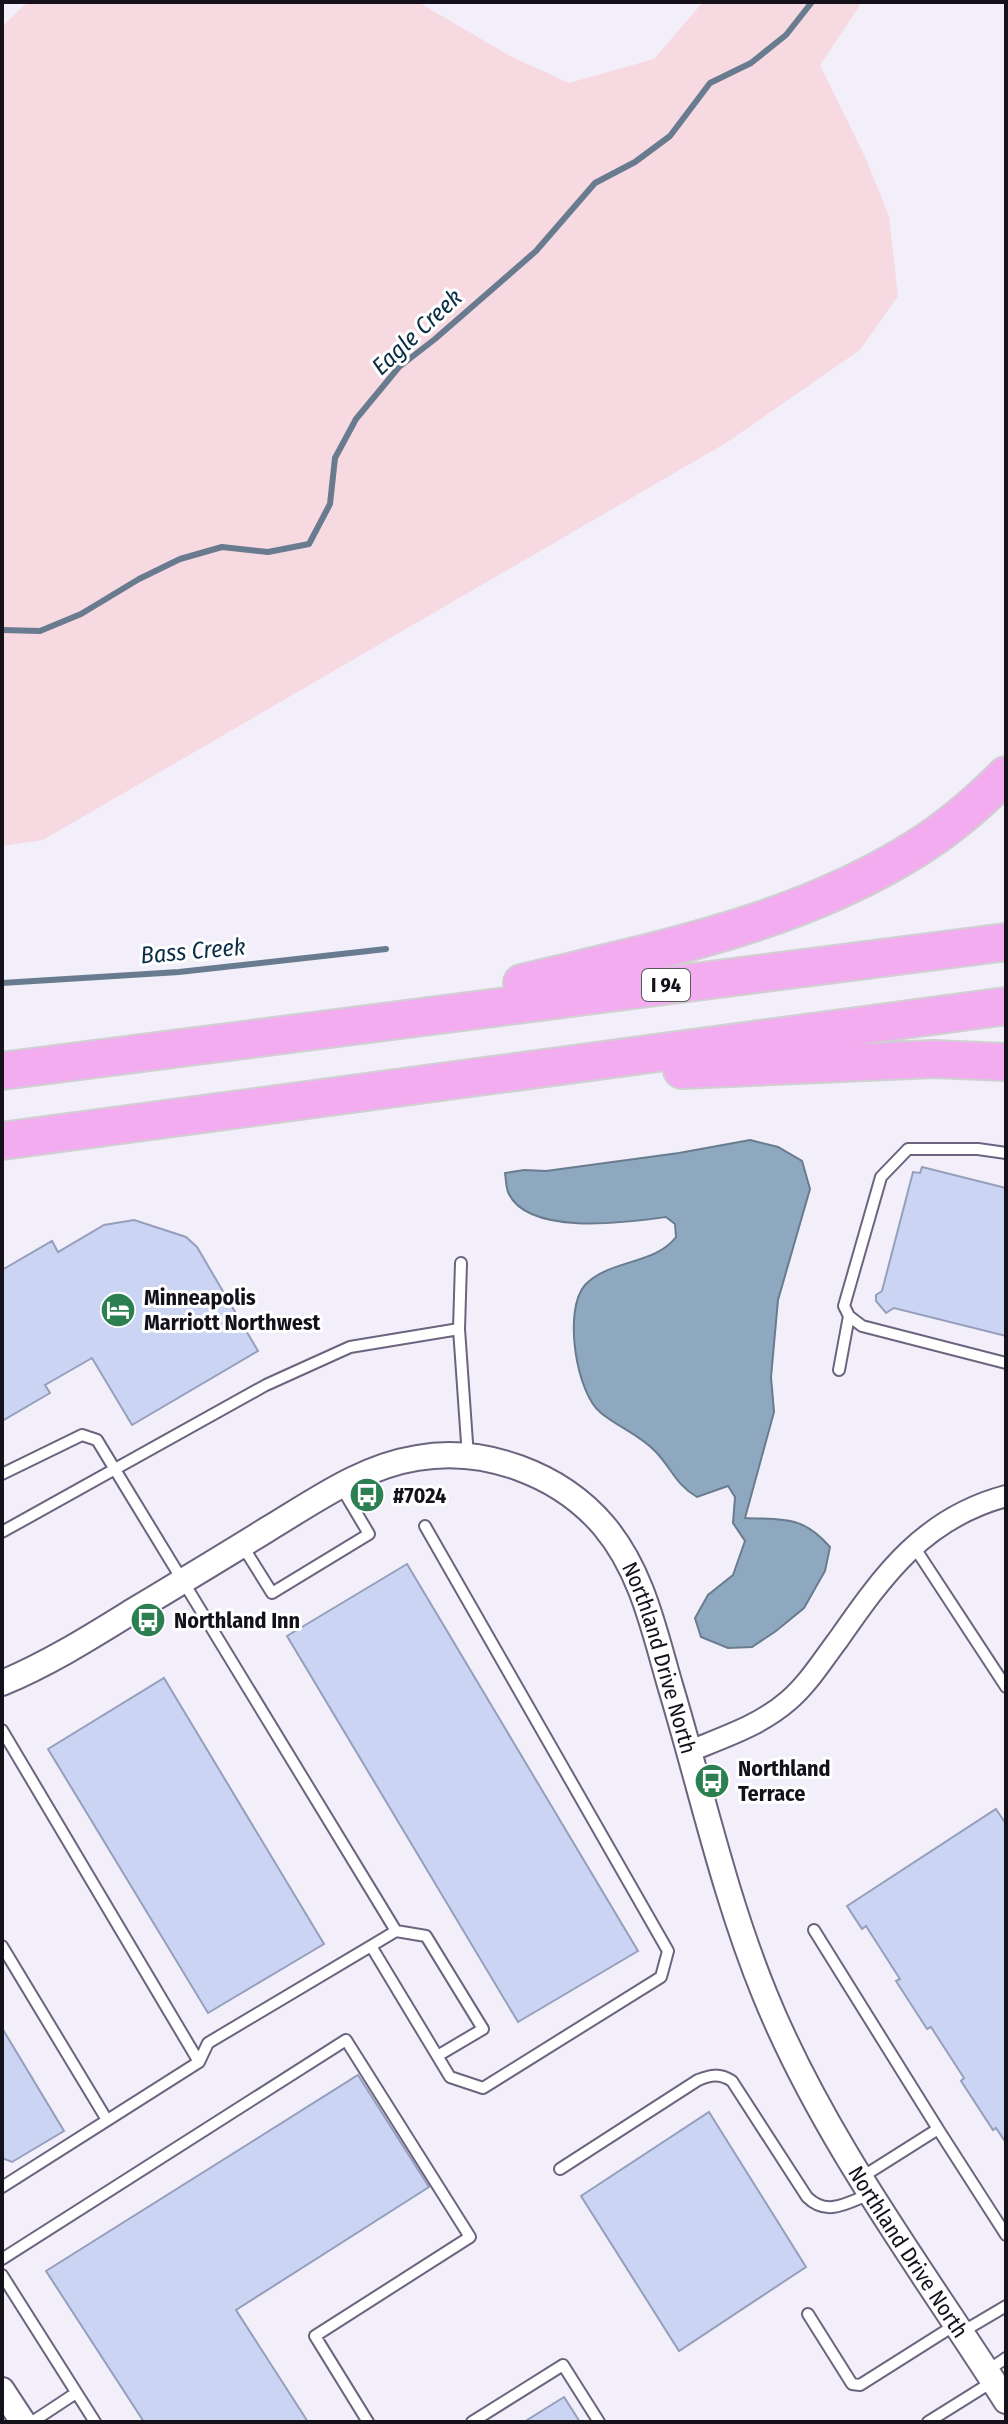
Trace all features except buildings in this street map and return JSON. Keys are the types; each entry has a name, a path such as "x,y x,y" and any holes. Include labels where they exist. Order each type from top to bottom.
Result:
{"highway":[{"path":"326,1030 709,938 775,917 857,882 918,848 968,810 1006,775"},
{"name":"I 94","path":"2,1071 1006,942"},
{"path":"2,1141 1006,1006"},
{"path":"449,1080 934,1059 1006,1062"}],"street":[{"name":"Northland Drive North","path":"2,1683 53,1659 340,1485 368,1472 418,1457 468,1457 498,1461 547,1480 581,1503 622,1550 645,1599 736,1917 765,1995 800,2073 867,2186 960,2328 998,2378"},
{"path":"690,1751 753,1726 787,1702 811,1678 881,1579 913,1545 933,1528 1006,1496"},
{"path":"2,2390 23,2422"}],"lane":[{"path":"1006,1153 978,1149 908,1149 893,1162 881,1177 844,1306 849,1316 862,1326 1006,1363"},
{"path":"461,1263 459,1329 468,1457"},
{"path":"839,1370 849,1316"},
{"path":"2,1532 266,1385 350,1347 459,1329"},
{"path":"2,1474 82,1435 97,1440 396,1931"},
{"path":"242,1545 272,1593 345,1549 369,1534 340,1485"},
{"path":"371,1946 450,2077 483,2088 661,1977 668,1951 425,1526"},
{"path":"913,1545 1006,1687"},
{"path":"2,1730 6,1748 199,2062"},
{"path":"814,1930 1006,2235"},
{"path":"2,2187 199,2062 208,2043 396,1931 426,1936 483,2029 439,2055"},
{"path":"2,1946 107,2120"},
{"path":"2,2259 346,2040 470,2237 315,2336 368,2422"},
{"path":"560,2169 698,2080 712,2075 723,2075 732,2081 807,2197 815,2205 827,2209 867,2186 938,2129"},
{"path":"2,2275 95,2422"},
{"path":"808,2314 852,2384 860,2385 960,2328 1006,2306"},
{"path":"472,2422 563,2365 599,2422"},
{"path":"928,2422 998,2378"},
{"path":"32,2422 76,2393"}],"shaded area":[{"path":"31,2 418,2 510,56 569,83 654,59 703,2 862,2 820,65 866,159 889,216 898,296 860,350 726,443 43,840 2,846 2,27"}],"water":[{"path":"750,1140 778,1147 802,1161 810,1189 778,1300 771,1377 774,1412 745,1518 801,1524 830,1547 825,1571 804,1608 752,1647 728,1648 701,1637 695,1618 708,1595 733,1575 745,1541 733,1523 735,1497 728,1486 697,1497 679,1482 650,1446 601,1413 585,1388 575,1351 575,1313 578,1297 585,1285 607,1270 645,1258 667,1246 676,1237 675,1224 666,1217 580,1223 536,1216 519,1206 508,1192 505,1173 546,1171"}],"waterway":[{"name":"Eagle Creek","path":"2,630 40,631 81,614 139,579 180,559 222,547 268,552 309,544 330,504 335,458 356,419 399,367 536,251 595,183 635,162 670,136 710,83 751,63 786,35 812,2"},
{"name":"Bass Creek","path":"2,983 179,972 386,949"}],"place":[{"name":"Minneapolis Marriott Northwest","path":"118,1310"},
{"name":"#7024","path":"367,1495"},
{"name":"Northland Inn","path":"148,1620"},
{"name":"Northland Terrace","path":"712,1781"}]}
